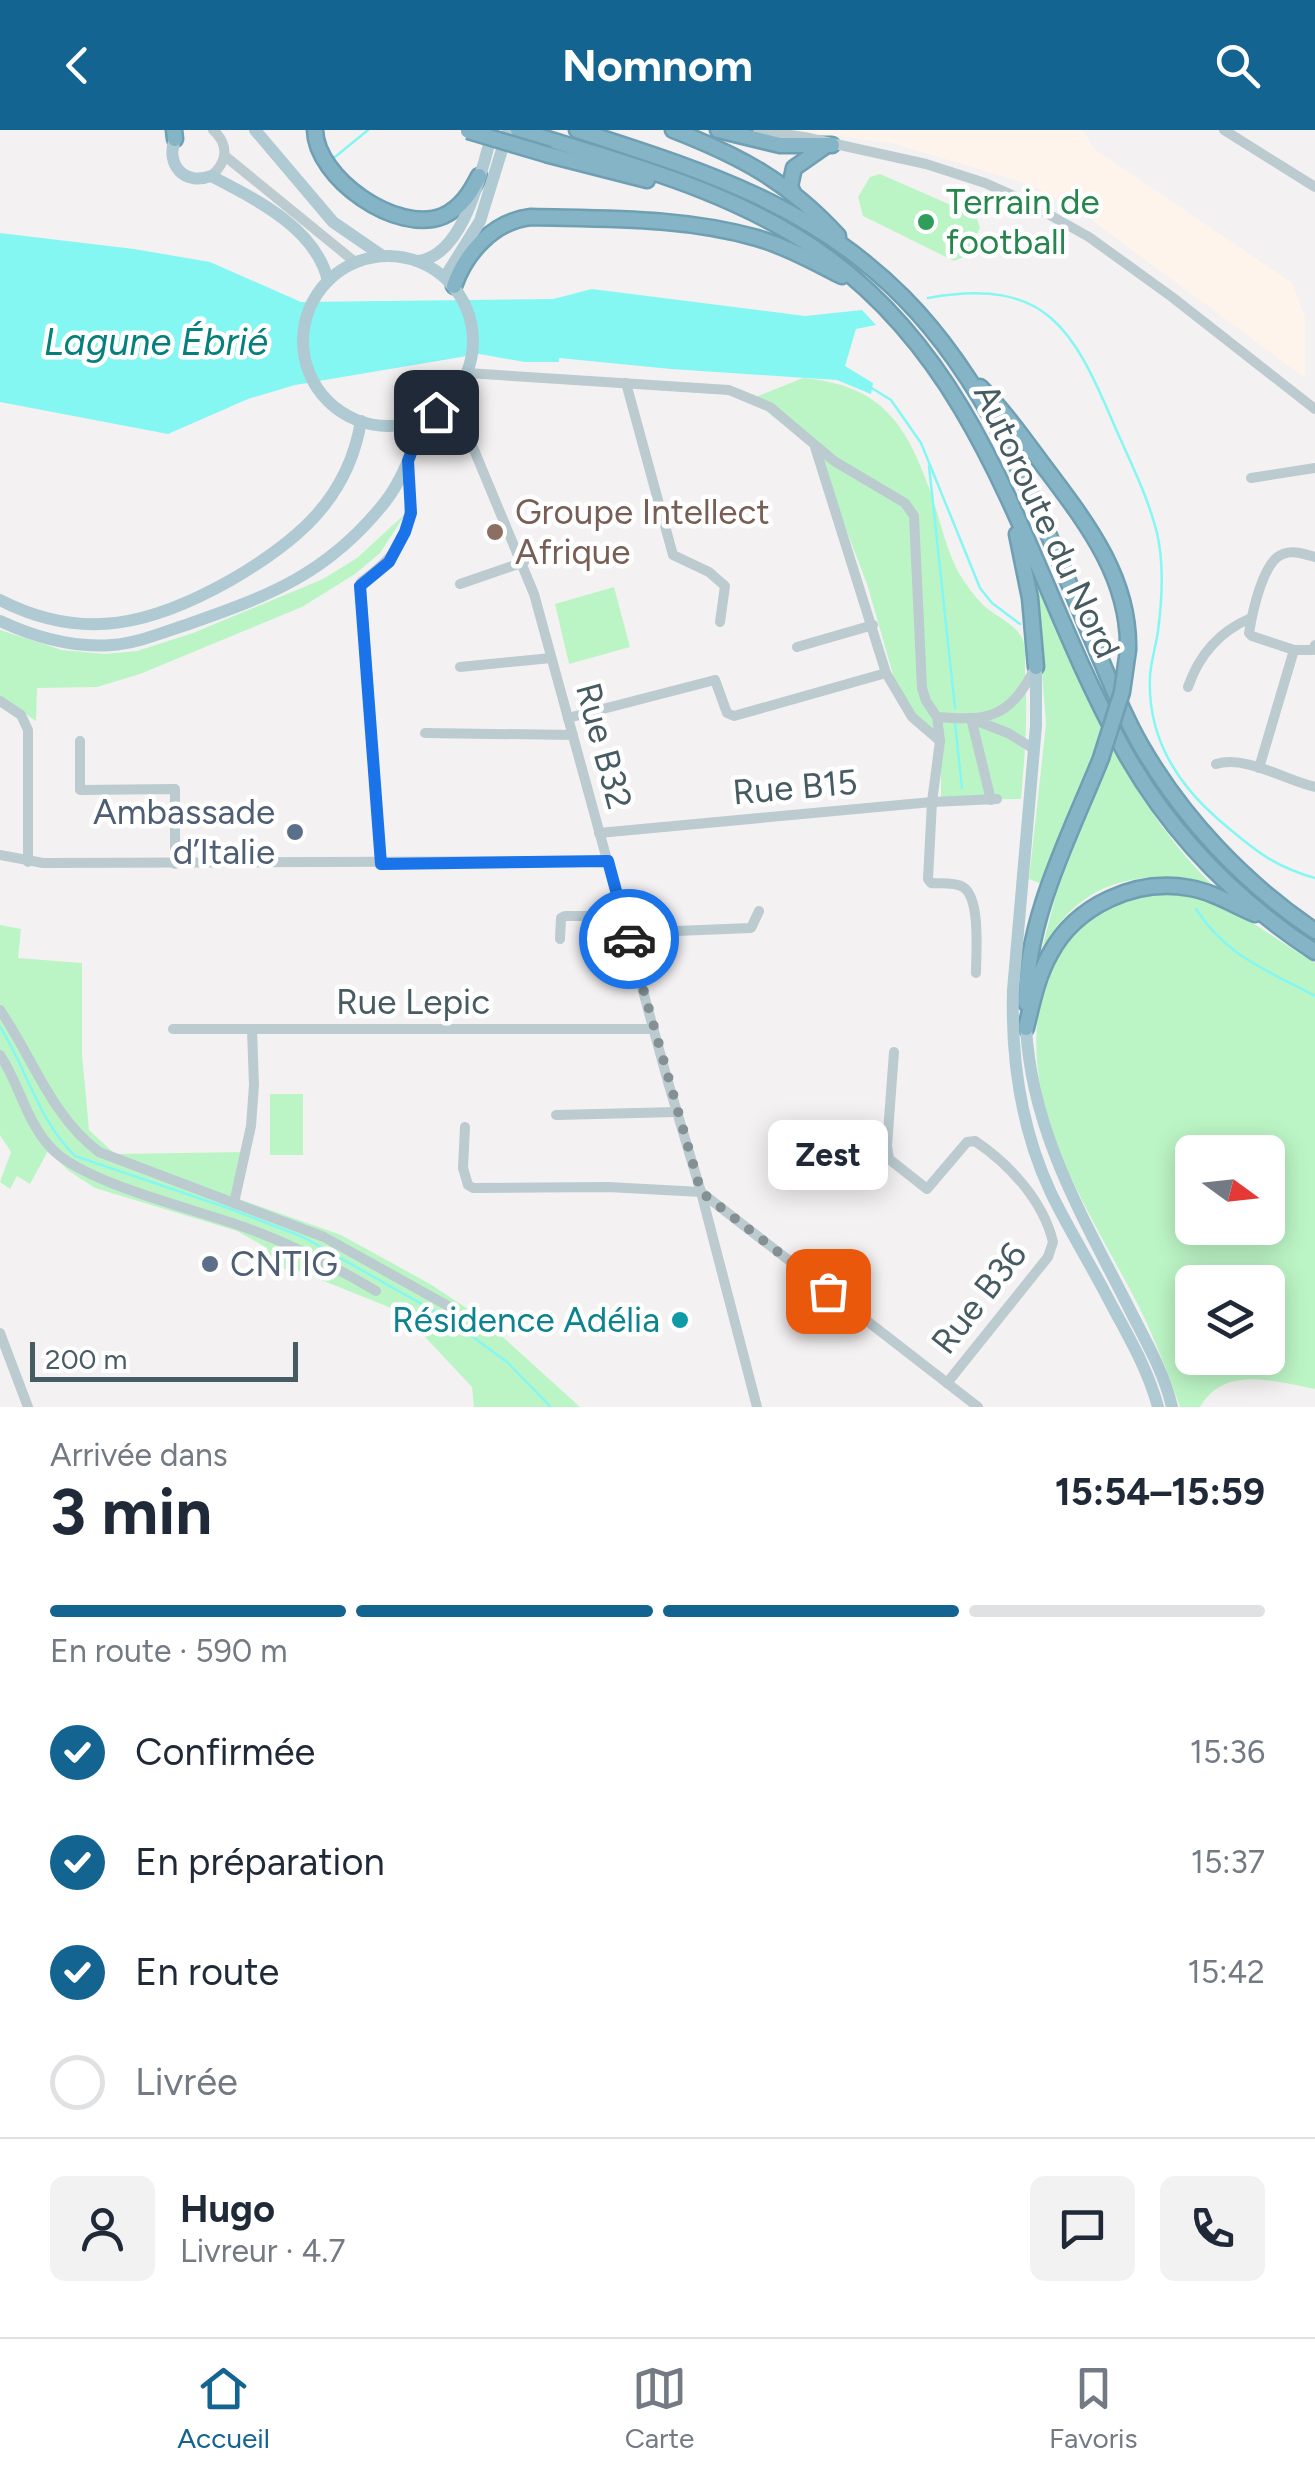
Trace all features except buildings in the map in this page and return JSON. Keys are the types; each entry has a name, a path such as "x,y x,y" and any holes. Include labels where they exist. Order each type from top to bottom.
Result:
{"highway":[{"path":"316,130 316,146 332,174 372,204 405,216 432,219 448,214 464,200 479,176"},
{"path":"518,130 551,148"},
{"name":"Autoroute du Nord","path":"577,130 701,170 749,190 792,213 858,258 904,298 970,378 1037,515 1118,700 1159,776 1242,874 1315,931"},
{"path":"673,130 740,158 794,194 858,258"},
{"path":"718,130 780,145 832,145"},
{"path":"466,131 551,148"},
{"path":"794,194 790,186 794,168 832,145"},
{"name":"Autoroute du Nord","path":"551,148 642,180 697,188 783,228 834,261 915,339 952,388 1100,702 1144,784 1189,844 1270,921 1315,952"},
{"path":"453,286 464,262 486,237 510,222 531,218 662,221 726,230 798,253 866,288"},
{"path":"970,378 996,404 1051,475 1107,557 1122,598 1128,650 1122,692 1101,758 1037,925 1026,991 1026,1028"},
{"path":"1012,509 1030,598 1036,667"},
{"path":"1026,1028 1039,978 1056,944 1079,918 1115,896 1155,886 1193,888 1270,921"}],"main road":[{"path":"255,130 333,222 381,256"},
{"path":"420,261 453,286 472,323 469,366 452,397 424,418 388,426 360,422 340,411 318,388 306,361 308,312 324,286 356,262 381,256 430,260 460,226 493,130"},
{"path":"453,286 480,221 508,130"},
{"path":"177,133 171,156 179,172 194,179 211,176 290,225 317,252 324,286"},
{"path":"0,621 48,638 110,645 142,640 278,592 338,550 387,499 408,461 424,418"},
{"path":"0,600 49,619 96,626 145,620 200,599 261,563 319,515 348,470 360,422"},
{"path":"1036,667 1034,749 1013,990 1017,1081 1024,1116 1050,1190 1142,1364 1158,1407"},
{"path":"1026,1028 1030,1078 1048,1143 1161,1372 1172,1407"}],"street":[{"path":"211,176 224,156 222,140 213,130"},
{"path":"758,130 956,173 1047,212 1172,297 1315,408"},
{"path":"1224,130 1315,187"},
{"path":"224,156 356,262"},
{"path":"469,366 744,393 770,406 851,472 904,502 914,516 922,688 938,717 940,742 932,802 929,882 962,886 966,890 976,922 976,973"},
{"path":"626,383 672,555 709,572 724,586 720,622"},
{"name":"Rue B32","path":"452,397 524,562 701,1192 757,1407"},
{"path":"815,446 886,673 912,717 940,742"},
{"path":"381,864 360,586 389,562 405,532 411,513 408,461"},
{"path":"1250,478 1315,468"},
{"path":"1314,648 1294,650 1249,633 1268,568 1275,558 1286,552 1315,557"},
{"path":"460,584 524,562"},
{"path":"1188,687 1205,652 1236,625 1252,618"},
{"path":"797,647 873,625"},
{"path":"1259,768 1294,650"},
{"path":"460,668 552,658"},
{"path":"938,717 971,718 1008,708 1020,698 1036,667"},
{"path":"568,718 715,680 727,713 734,716 886,673"},
{"path":"0,701 21,714 28,730 28,862"},
{"path":"971,718 1034,749"},
{"name":"Rue B15","path":"599,833 932,802 994,800 971,718"},
{"path":"425,733 572,735"},
{"path":"80,741 80,790 174,790 175,864"},
{"path":"1216,764 1223,761 1259,768 1315,787"},
{"path":"0,855 28,862 175,864 608,861"},
{"path":"627,933 752,928 758,911"},
{"path":"560,939 560,918 565,916 622,916"},
{"path":"0,1010 51,1099 83,1140 115,1160 324,1237 450,1307"},
{"name":"Rue Lepic","path":"173,1029 654,1028"},
{"path":"234,1203 252,1126 252,1030"},
{"name":"Rue B36","path":"894,1052 886,1146 890,1159 927,1189 966,1142 975,1141 1008,1167 1027,1189 1053,1242 1048,1257 947,1383"},
{"path":"0,1055 34,1126 67,1162 98,1177 245,1227 320,1258 376,1291"},
{"path":"556,1115 677,1112"},
{"path":"465,1127 464,1168 468,1185 473,1188 608,1187 701,1192 978,1407"},
{"path":"0,1333 28,1407"},
{"path":"0,1364 14,1364"}],"shaded area":[{"path":"793,130 1083,130 1093,148 1292,283 1305,318 1305,378 1089,218 1032,185 892,143"}],"green space":[{"name":"Terrain de football","path":"880,174 976,216 980,228 964,257 954,261 863,216 858,197 870,177"},
{"path":"803,378 853,389 888,413 923,471 960,575 983,605 1020,634 1025,655 1026,719 1021,799 941,800 941,744 916,717 894,678 867,584 816,451 751,399"},
{"path":"406,513 380,553 355,574 302,607 140,674 97,687 37,688 36,721 0,696 0,630 62,650 105,654 137,651 193,633 323,579 357,558"},
{"path":"1035,583 1102,728 1042,884 1029,879 1046,724"},
{"path":"614,587 630,647 569,664 555,604"},
{"path":"1113,748 1158,821 1214,887 1162,878 1114,885 1073,909 1041,952 1057,891"},
{"path":"1157,892 1204,900 1241,917 1315,963 1315,1389 1268,1380 1237,1381 1223,1385 1200,1407 1180,1407 1145,1319 1060,1151 1038,1069 1037,1026 1043,979 1077,930 1088,919 1117,904"},
{"path":"0,925 21,929 18,958 82,963 82,1054 89,1130 115,1154 248,1152 239,1199 341,1235 430,1284 483,1319 580,1407 474,1407 472,1387 410,1321 391,1308 294,1269 275,1269 267,1248 237,1231 95,1188 48,1151 30,1184 17,1176 10,1189 0,1182 11,1152 0,1135"},
{"path":"270,1094 303,1094 303,1155 270,1155"}],"water":[{"name":"Lagune Ébrié","path":"0,233 210,262 301,302 553,299 592,289 805,316 862,310 876,325 856,329 845,366 873,383 871,394 837,380 559,358 559,362 525,362 479,354 295,385 248,399 168,434 0,402"}],"waterway":[{"path":"335,157 368,130"},
{"path":"928,298 968,293 1002,295 1028,303 1069,337 1100,392 1157,533 1161,595 1150,698 1167,756 1189,790 1242,839 1274,862 1315,878"},
{"path":"870,387 891,400 921,443 980,588 992,603 1020,624"},
{"path":"929,466 955,708"},
{"path":"955,723 962,788"},
{"path":"1196,909 1235,951 1315,996"},
{"path":"0,1027 51,1127 75,1156 303,1237 450,1320 507,1362 551,1407"}],"way so far":[{"path":"629,939 701,1192 828,1291"}],"place":[{"name":"Terrain de football","path":"926,222"},
{"name":"Groupe Intellect Afrique","path":"495,532"},
{"name":"Ambassade d’Italie","path":"295,832"},
{"name":"CNTIG","path":"210,1264"},
{"name":"Zest","path":"828,1291"},
{"name":"Résidence Adélia","path":"680,1320"}],"route":[{"path":"436,412 424,418 408,461 411,513 398,550 360,586 381,864 608,861 629,939"}]}
